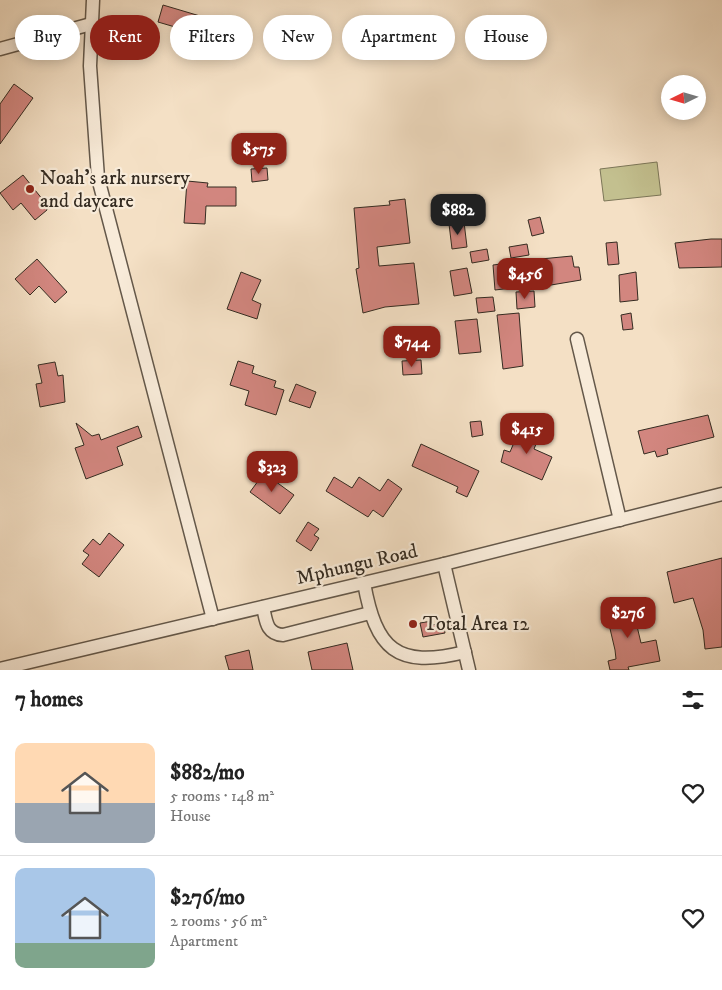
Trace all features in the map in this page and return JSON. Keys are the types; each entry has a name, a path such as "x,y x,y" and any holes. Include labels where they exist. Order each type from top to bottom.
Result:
{"street":[{"path":"92,15 93,0"},
{"path":"0,49 90,24"},
{"path":"90,60 98,178 213,618"},
{"path":"577,339 620,520"},
{"name":"Mphungu Road","path":"0,669 444,564 722,494"},
{"path":"444,564 469,670"},
{"path":"364,582 370,613 382,637 399,651 409,656 431,659 465,652"},
{"path":"263,607 268,628 274,633 282,635 370,613"}],"shaded area":[{"path":"657,162 661,195 604,201 600,169"}],"building":[{"path":"163,5 197,15 170,15 170,26 160,23"},
{"path":"14,84 33,98 0,144 0,104"},
{"path":"267,168 268,180 252,182 251,169"},
{"path":"23,175 43,200 47,210 35,220 21,203 13,210 0,193"},
{"path":"187,181 208,183 207,187 236,187 236,206 206,206 205,224 184,223"},
{"path":"405,199 410,243 377,247 379,266 414,263 419,304 385,307 363,313 356,269 359,268 354,208 390,205 389,201"},
{"path":"540,217 544,233 532,236 528,220"},
{"path":"464,222 467,247 452,249 449,224"},
{"path":"722,239 722,267 679,268 675,243"},
{"path":"617,242 619,264 608,265 606,243"},
{"path":"527,244 529,255 511,258 509,247"},
{"path":"487,249 489,260 472,263 470,252"},
{"path":"572,256 574,267 579,267 581,280 533,288 530,260"},
{"path":"37,259 67,292 55,303 39,286 30,295 15,279"},
{"path":"509,263 512,288 495,290 493,265"},
{"path":"467,268 472,293 454,296 450,271"},
{"path":"241,272 261,280 252,300 261,304 257,319 227,309"},
{"path":"636,272 638,300 620,302 619,275"},
{"path":"534,291 535,307 517,309 516,292"},
{"path":"493,297 495,311 478,313 476,298"},
{"path":"519,313 523,366 503,369 497,315"},
{"path":"631,313 633,329 623,330 621,315"},
{"path":"477,319 481,352 459,354 455,321"},
{"path":"421,360 422,374 403,375 402,361"},
{"path":"238,361 254,366 252,373 276,381 274,387 284,390 276,415 245,405 249,391 230,385"},
{"path":"55,362 58,376 63,375 65,402 40,407 36,384 42,383 38,365"},
{"path":"296,384 316,392 310,408 289,401"},
{"path":"708,415 714,437 667,449 668,454 657,457 655,451 644,454 638,431"},
{"path":"481,421 483,435 472,437 470,422"},
{"path":"76,423 92,436 99,434 101,440 138,426 142,437 117,447 123,465 86,479 75,448 84,445"},
{"path":"521,426 540,434 534,449 552,457 542,480 501,462 504,450 510,452"},
{"path":"421,444 479,471 467,497 456,492 458,487 412,466"},
{"path":"264,473 294,495 280,514 250,492"},
{"path":"334,477 352,488 359,477 380,491 388,479 402,489 383,517 373,510 368,517 326,491"},
{"path":"308,522 319,529 314,535 319,538 311,551 296,541"},
{"path":"109,533 124,545 99,577 82,564 89,555 83,551 93,539 100,545"},
{"path":"722,558 722,647 705,649 703,630 693,598 674,603 667,572"},
{"path":"626,598 632,623 636,622 641,643 656,640 660,661 628,667 629,670 610,670 608,661 616,659 604,603"},
{"path":"432,621 432,625 443,623 445,633 423,637 420,623"},
{"path":"347,643 353,670 312,670 308,652"},
{"path":"249,650 253,670 229,670 225,656"}],"place":[{"name":"Noah's ark nursery and daycare","path":"30,189"},
{"name":"Total Area 12","path":"413,624"}]}
